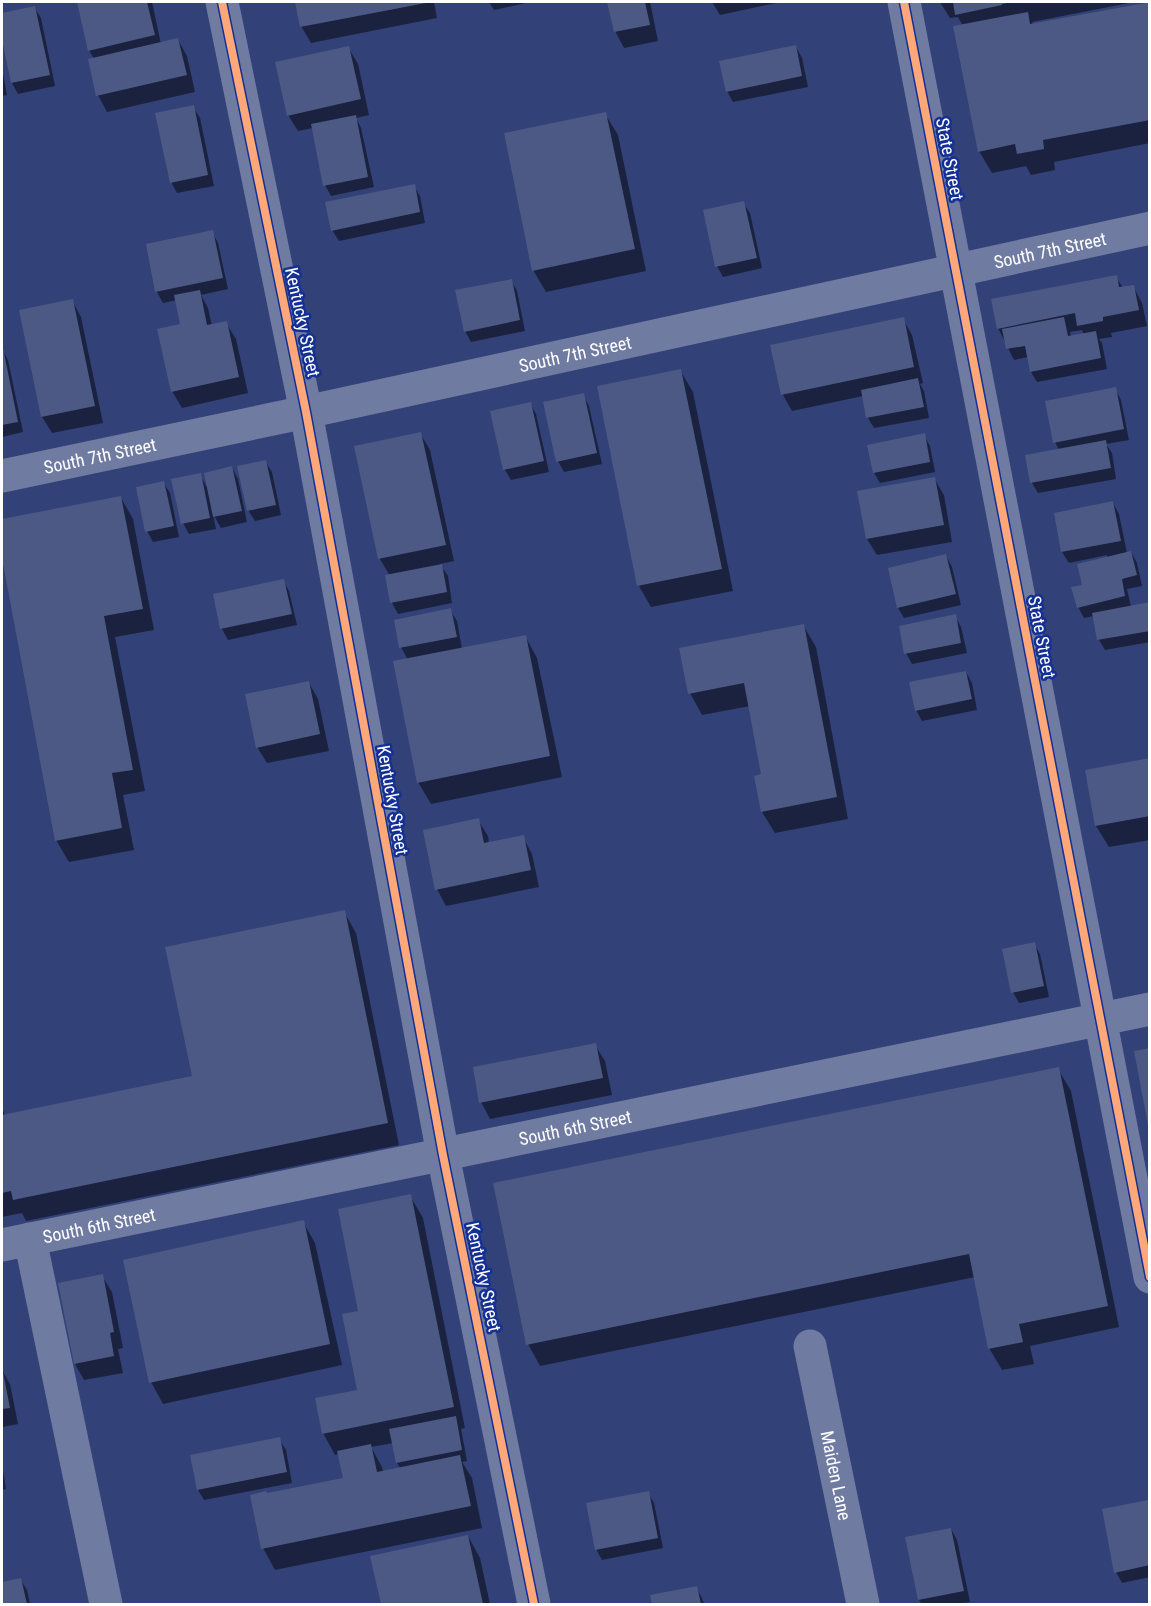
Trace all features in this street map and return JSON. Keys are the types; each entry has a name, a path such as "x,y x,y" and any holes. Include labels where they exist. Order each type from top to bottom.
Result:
{"street":[{"name":"Kentucky Street","path":"222,2 306,412 443,1155 534,1605"},
{"name":"State Street","path":"904,2 1149,1277"},
{"name":"South 7th Street","path":"2,476 1149,228"},
{"name":"South 6th Street","path":"16,1242 1149,1009"},
{"path":"16,1242 106,1605"},
{"name":"Maiden Lane","path":"810,1346 863,1605"}],"building":[{"path":"77,2 147,2 155,35 88,51"},
{"path":"295,2 426,2 426,3 300,27"},
{"path":"607,2 645,2 650,25 614,32"},
{"path":"953,2 1007,2 1007,3 955,15"},
{"path":"1150,2 1150,120 1043,140 1044,149 1017,154 1015,144 978,152 953,26 1028,12 1030,24"},
{"path":"35,6 50,75 11,83 2,40 2,13"},
{"path":"178,38 187,75 96,96 88,59"},
{"path":"796,45 802,76 726,92 719,61"},
{"path":"349,46 361,99 287,116 275,62"},
{"path":"194,105 208,175 170,183 155,113"},
{"path":"606,112 635,249 532,271 504,133"},
{"path":"356,115 368,177 323,186 311,124"},
{"path":"415,184 420,212 331,231 325,202"},
{"path":"744,201 757,258 715,267 703,210"},
{"path":"213,230 223,278 155,292 146,244"},
{"path":"1117,275 1119,287 1134,285 1139,310 1103,317 1103,321 1077,326 1075,313 997,329 991,299"},
{"path":"512,279 520,320 464,332 455,290"},
{"path":"200,290 207,325 227,321 239,377 171,392 157,329 180,324 174,295"},
{"path":"73,299 95,406 41,417 19,310"},
{"path":"904,317 914,367 781,395 770,345"},
{"path":"1064,317 1068,336 1096,331 1101,358 1030,372 1025,346 1006,349 1002,329"},
{"path":"2,348 18,422 2,425"},
{"path":"681,369 722,569 637,586 597,386"},
{"path":"918,378 924,407 866,418 861,390"},
{"path":"1116,387 1124,429 1053,443 1045,401"},
{"path":"584,393 597,453 556,462 543,402"},
{"path":"531,402 544,461 503,470 490,411"},
{"path":"421,432 446,545 378,559 354,446"},
{"path":"925,433 930,462 873,473 867,445"},
{"path":"1106,440 1111,468 1030,483 1025,455"},
{"path":"266,460 276,505 247,511 237,466"},
{"path":"232,466 242,511 213,517 204,473"},
{"path":"201,473 210,518 181,524 171,479"},
{"path":"935,477 944,525 866,539 857,491"},
{"path":"164,481 174,526 145,532 136,487"},
{"path":"121,496 143,609 104,616 133,770 112,773 122,828 55,841 2,558 2,519"},
{"path":"1113,501 1121,541 1061,552 1054,513"},
{"path":"1131,551 1137,575 1122,579 1125,596 1077,608 1071,587 1082,585 1077,564"},
{"path":"946,554 956,594 897,608 888,568"},
{"path":"442,564 447,592 390,603 385,575"},
{"path":"284,579 292,614 220,629 213,594"},
{"path":"1150,602 1150,631 1097,640 1092,613"},
{"path":"451,608 457,637 399,648 394,620"},
{"path":"956,614 961,643 904,654 899,626"},
{"path":"804,624 837,797 761,812 754,776 761,774 744,683 688,694 679,648"},
{"path":"526,635 550,756 417,783 393,661"},
{"path":"966,671 972,699 915,711 909,682"},
{"path":"309,681 320,734 256,748 245,694"},
{"path":"1150,758 1150,816 1095,826 1085,770"},
{"path":"479,818 484,843 524,835 531,870 435,890 423,830"},
{"path":"345,910 388,1123 13,1200 11,1191 2,1193 2,1115 192,1076 165,947"},
{"path":"1035,942 1044,986 1011,993 1002,949"},
{"path":"596,1043 603,1078 479,1103 473,1067"},
{"path":"1150,1048 1150,1125 1148,1125 1134,1051"},
{"path":"1059,1067 1108,1306 1019,1324 1023,1342 988,1349 969,1254 526,1345 493,1183"},
{"path":"411,1194 454,1407 322,1434 315,1398 357,1390 342,1314 358,1311 338,1209"},
{"path":"304,1220 330,1344 149,1383 123,1260"},
{"path":"103,1274 114,1332 110,1333 114,1356 74,1364 58,1283"},
{"path":"2,1372 10,1408 2,1409"},
{"path":"456,1416 462,1450 396,1463 389,1429"},
{"path":"280,1437 287,1472 197,1490 190,1455"},
{"path":"371,1444 377,1472 460,1455 471,1506 261,1549 250,1495 343,1478 337,1451"},
{"path":"649,1491 658,1538 595,1550 586,1503"},
{"path":"1148,1500 1150,1565 1114,1573 1102,1509"},
{"path":"951,1528 964,1591 918,1600 905,1537"},
{"path":"468,1535 483,1604 381,1604 370,1556"},
{"path":"21,1578 27,1604 2,1604 2,1582"},
{"path":"697,1586 701,1604 652,1604 650,1595"}],"cycle path":[{"path":"222,2 306,412 443,1155 534,1604"},
{"path":"904,2 1150,1277"}]}
